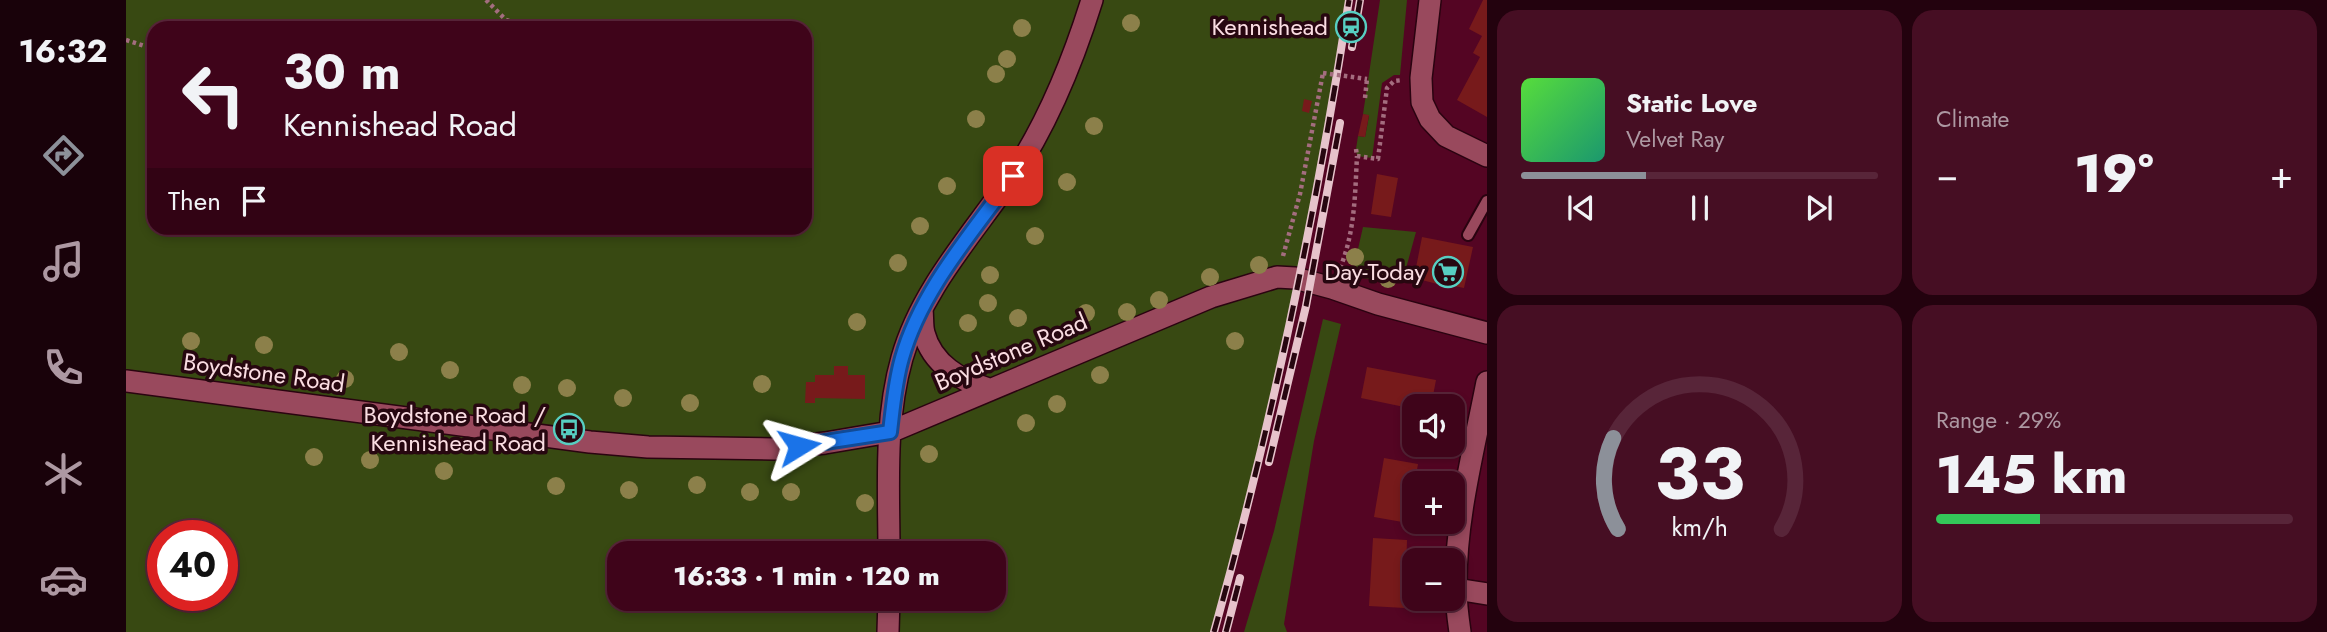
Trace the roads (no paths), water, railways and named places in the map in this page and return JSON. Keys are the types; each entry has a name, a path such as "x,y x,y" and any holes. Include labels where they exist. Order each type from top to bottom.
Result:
{"street":[{"path":"889,541 890,432 902,357 922,310 948,266 1013,176 1040,129 1080,37 1092,0"},
{"path":"1430,0 1421,78 1422,102 1430,120 1446,136 1487,156"},
{"name":"Boydstone Road","path":"126,381 468,427 648,447 774,449 890,432 1211,297 1277,277 1295,278 1378,304 1487,333"},
{"path":"922,310 924,333 935,355 950,371 966,382 989,389"},
{"path":"1459,548 1467,482 1487,382"},
{"path":"1465,590 1487,594"},
{"path":"888,632 889,611"},
{"path":"1458,611 1460,632"}],"lane":[{"path":"1468,234 1487,201"}],"railway":[{"path":"1214,632 1255,475 1291,318 1349,0"},
{"path":"1352,47 1360,0"},
{"path":"1269,462 1306,306 1340,123"},
{"path":"1226,632 1240,578"}],"place":[{"name":"Kennishead","path":"1351,27"},
{"name":"Day-Today","path":"1448,272"},
{"name":"Boydstone Road / Kennishead Road","path":"569,429"}]}
